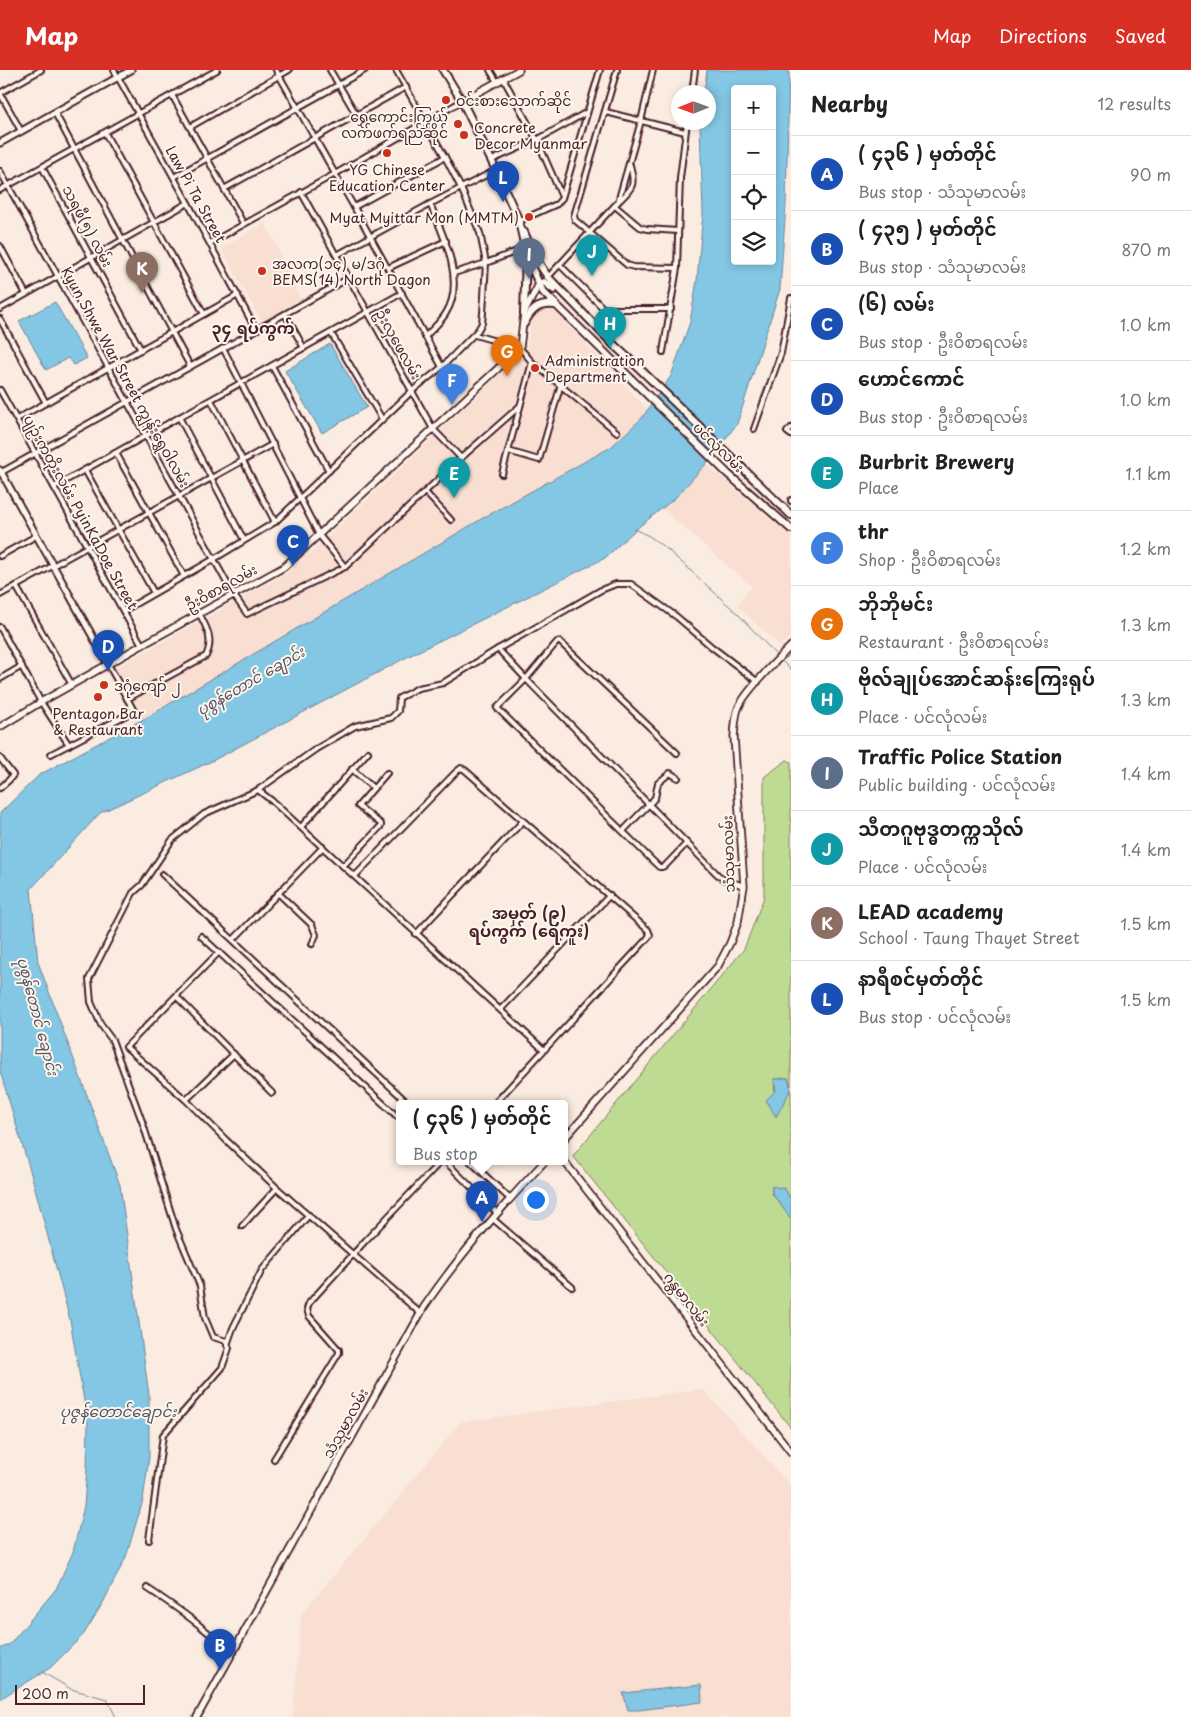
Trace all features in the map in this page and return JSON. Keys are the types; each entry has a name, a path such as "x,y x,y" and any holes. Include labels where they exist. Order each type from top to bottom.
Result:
{"main road":[{"path":"444,70 492,160 540,273 539,284 524,313"},
{"path":"462,101 519,70"},
{"path":"519,221 526,262 524,324 520,348"},
{"path":"525,248 543,292 555,305"},
{"path":"534,256 548,277 614,345"},
{"path":"539,284 544,282 548,284 590,327 614,345"},
{"path":"524,324 529,314 536,307 548,304 555,305"},
{"name":"ပင်လုံလမ်း","path":"555,305 728,474 791,529"},
{"name":"ပင်လုံလမ်း","path":"614,345 791,515"},
{"name":"ဦးဝိစာရလမ်း","path":"0,727 108,664 284,567 520,348"},
{"name":"သံသုမာလမ်း","path":"568,1135 718,966 730,944 738,922 744,886 734,736 738,707 771,666 789,648"},
{"name":"သံသုမာလမ်း","path":"197,1717 420,1312 452,1267 497,1213 541,1165"},
{"name":"ဂန္တမာလမ်း","path":"567,1165 791,1452"}],"street":[{"path":"29,70 32,75"},
{"path":"21,131 0,93 41,70"},
{"name":"Law Pi Ta Street","path":"114,70 188,202 256,330"},
{"path":"0,143 131,70"},
{"path":"0,190 217,70"},
{"path":"276,70 442,367"},
{"path":"190,127 289,70"},
{"path":"330,70 356,114"},
{"path":"174,177 365,70"},
{"path":"123,611 275,522 412,391 442,367 475,335 482,323 486,263 480,233 445,156 396,70"},
{"path":"490,70 497,82"},
{"path":"519,221 558,204 562,198 600,70"},
{"path":"618,70 574,216 576,222 627,266 677,268"},
{"path":"617,204 630,164 653,70"},
{"path":"693,85 695,70"},
{"path":"503,78 537,140 562,198"},
{"path":"224,189 406,87"},
{"path":"172,95 243,223"},
{"path":"210,243 462,101"},
{"path":"492,160 537,140 587,112"},
{"path":"606,112 685,132 680,178 677,268 663,352"},
{"path":"55,113 190,366"},
{"path":"105,133 204,314"},
{"path":"354,207 445,156"},
{"path":"548,277 630,190 633,184 630,164"},
{"name":"သရဖီ(၅) လမ်း","path":"42,167 141,350"},
{"path":"337,256 496,170"},
{"name":"Kyun Shwe War Street ကျွန်းရွှေဝါလမ်း","path":"0,171 245,613 250,613 346,566"},
{"name":"ဦးလှဖေလမ်း","path":"301,192 433,429 461,458"},
{"path":"0,309 188,202"},
{"path":"425,337 446,313 450,305 454,273 446,240 430,204"},
{"path":"617,204 640,226 647,230 678,231"},
{"path":"388,268 446,240"},
{"path":"0,246 26,294"},
{"path":"454,273 525,248"},
{"path":"560,264 604,309 671,309"},
{"path":"51,754 134,711 0,472 350,278"},
{"path":"54,487 402,294"},
{"path":"16,420 238,295"},
{"path":"754,429 777,368 791,298"},
{"path":"285,314 304,348"},
{"path":"0,319 46,403"},
{"path":"786,324 791,319"},
{"path":"331,333 382,419"},
{"path":"475,335 520,348 532,362 617,432"},
{"path":"223,348 319,535 346,566 461,458 520,406"},
{"path":"502,474 532,362"},
{"path":"272,366 329,471"},
{"path":"508,451 539,460 561,384"},
{"name":"ပျဉ်းကတိုးလမ်း PyinKaDoe Street","path":"0,390 142,645"},
{"path":"211,400 275,522"},
{"path":"179,417 244,540"},
{"path":"791,428 787,432 791,435"},
{"path":"0,595 272,444"},
{"path":"116,453 184,576"},
{"path":"85,470 154,593"},
{"path":"425,492 451,520"},
{"path":"0,556 36,536"},
{"path":"149,1540 163,1435 222,1368 229,1348 226,1341 213,1337 205,1318 200,1286 176,1229 143,1124 112,1040 100,1025 91,1002 89,979 133,894 142,885 172,840 204,814 258,790 316,749 355,726 391,718 398,711 400,698 418,688 443,683 601,590 616,584 631,584 758,682"},
{"path":"16,586 72,685"},
{"path":"127,698 206,656 210,640 208,631 199,613"},
{"path":"0,627 41,702 69,745"},
{"path":"0,641 6,638"},
{"path":"677,753 560,642 557,642 526,679 498,706 498,709 659,867 662,868 666,865 687,843"},
{"path":"498,649 723,879 744,886"},
{"path":"0,679 22,666"},
{"path":"301,827 368,752"},
{"path":"0,758 12,775 6,784 0,788"},
{"path":"355,876 461,768 610,895 648,930 650,935 498,1100"},
{"path":"352,769 373,788"},
{"path":"343,866 381,826 358,806 387,773"},
{"path":"623,831 656,796 658,783 668,773 678,778"},
{"path":"258,790 355,876 544,1050"},
{"path":"416,934 523,821"},
{"path":"234,939 323,848"},
{"path":"162,874 405,1100"},
{"path":"278,894 312,926 316,935 312,944"},
{"path":"501,1009 610,895"},
{"path":"200,936 396,1115"},
{"path":"219,952 126,1048 186,1100 277,1188 420,1312"},
{"path":"176,996 272,1093"},
{"path":"186,1100 234,1054"},
{"path":"274,1459 339,1353 339,1350 309,1316 307,1306 353,1254 439,1165"},
{"path":"447,1165 497,1213"},
{"path":"474,1165 510,1199"},
{"path":"242,1226 277,1188"},
{"path":"227,1344 262,1270 309,1215"},
{"path":"492,1219 572,1287"},
{"path":"147,1588 234,1652"}],"shaded area":[{"path":"265,223 301,299 262,322 221,248"},
{"path":"539,309 553,309 648,410 642,418 611,447 135,724 107,673 286,573 306,558 521,354 527,346 533,314"},
{"path":"706,464 791,537 791,636 780,646 737,605 752,587 662,508 675,498"},
{"path":"703,1389 791,1486 791,1717 293,1717 301,1615 461,1422"}],"green space":[{"path":"787,760 791,762 791,1086 788,1078 774,1079 776,1116 791,1089 791,1200 785,1189 772,1187 772,1193 791,1219 791,1428 573,1156 744,949 764,897 764,777"}],"water":[{"path":"707,70 789,70 786,204 780,289 737,424 706,464 675,498 635,530 605,558 409,656 212,761 100,813 31,889 38,962 120,1185 149,1395 149,1457 143,1500 126,1557 104,1601 84,1634 50,1668 0,1699 0,1649 10,1644 56,1589 73,1552 84,1506 88,1424 70,1320 32,1177 0,1071 0,813 39,775 149,716 483,518 611,447 642,418 671,376 690,322 697,280 703,213 700,130 716,130 716,85 705,85"},
{"path":"55,302 87,358 74,365 68,358 46,370 19,321"},
{"path":"330,344 367,407 322,433 285,371"},
{"path":"788,1078 791,1089 776,1117 766,1100 776,1090 774,1079"},
{"path":"772,1186 785,1189 791,1200 791,1219 772,1193"},
{"path":"701,1685 702,1702 639,1710 628,1710 623,1693"}],"pier":[{"path":"662,385 724,445 719,451 657,392"},
{"path":"654,397 715,456 710,462 650,403"}],"waterway":[{"path":"634,529 649,536 667,549 738,614 778,657"},
{"path":"781,660 791,670"},
{"path":"42,1672 71,1689 107,1699 116,1717"}],"place":[{"name":"ဝင်းစားသောက်ဆိုင်","path":"446,100"},
{"name":"ရွှေကောင်းကြွယ် လက်ဖက်ရည်ဆိုင်","path":"458,124"},
{"name":"Concrete Decor Myanmar","path":"464,135"},
{"name":"YG Chinese Education Center","path":"387,153"},
{"name":"နာရီစင်မှတ်တိုင်","path":"503,202"},
{"name":"Myat Myittar Mon (MMTM)","path":"529,217"},
{"name":"အလက(၁၄) မ/ဒဂုံ BEMS(14) North Dagon","path":"262,271"},
{"name":"သီတဂူဗုဒ္ဓတက္ကသိုလ်","path":"592,276"},
{"name":"Traffic Police Station","path":"529,279"},
{"name":"LEAD academy","path":"142,293"},
{"name":"ဗိုလ်ချုပ်အောင်ဆန်းကြေးရုပ်","path":"610,348"},
{"name":"Administration Department","path":"535,368"},
{"name":"ဘိုဘိုမင်း","path":"507,376"},
{"name":"thr","path":"452,405"},
{"name":"Burbrit Brewery","path":"454,498"},
{"name":"(၆) လမ်း","path":"293,566"},
{"name":"ဟောင်ကောင်","path":"108,671"},
{"name":"ဒဂုံကျော် ၂","path":"104,685"},
{"name":"Pentagon Bar & Restaurant","path":"98,697"},
{"name":"( ၄၃၆ ) မှတ်တိုင်","path":"482,1222"},
{"name":"( ၄၃၅ ) မှတ်တိုင်","path":"220,1670"}],"district":[{"name":"၃၄ ရပ်ကွက်","path":"253,327"},
{"name":"အမှတ် (၉) ရပ်ကွက် (ရေကူး)","path":"529,921"}],"water label":[{"name":"ပုစွန်တောင် ချောင်း","path":"250,680"},
{"name":"ပုစွန်တောင် ချောင်း","path":"39,1016"},
{"name":"ပုဇွန်တောင်ချောင်း","path":"118,1410"}]}
